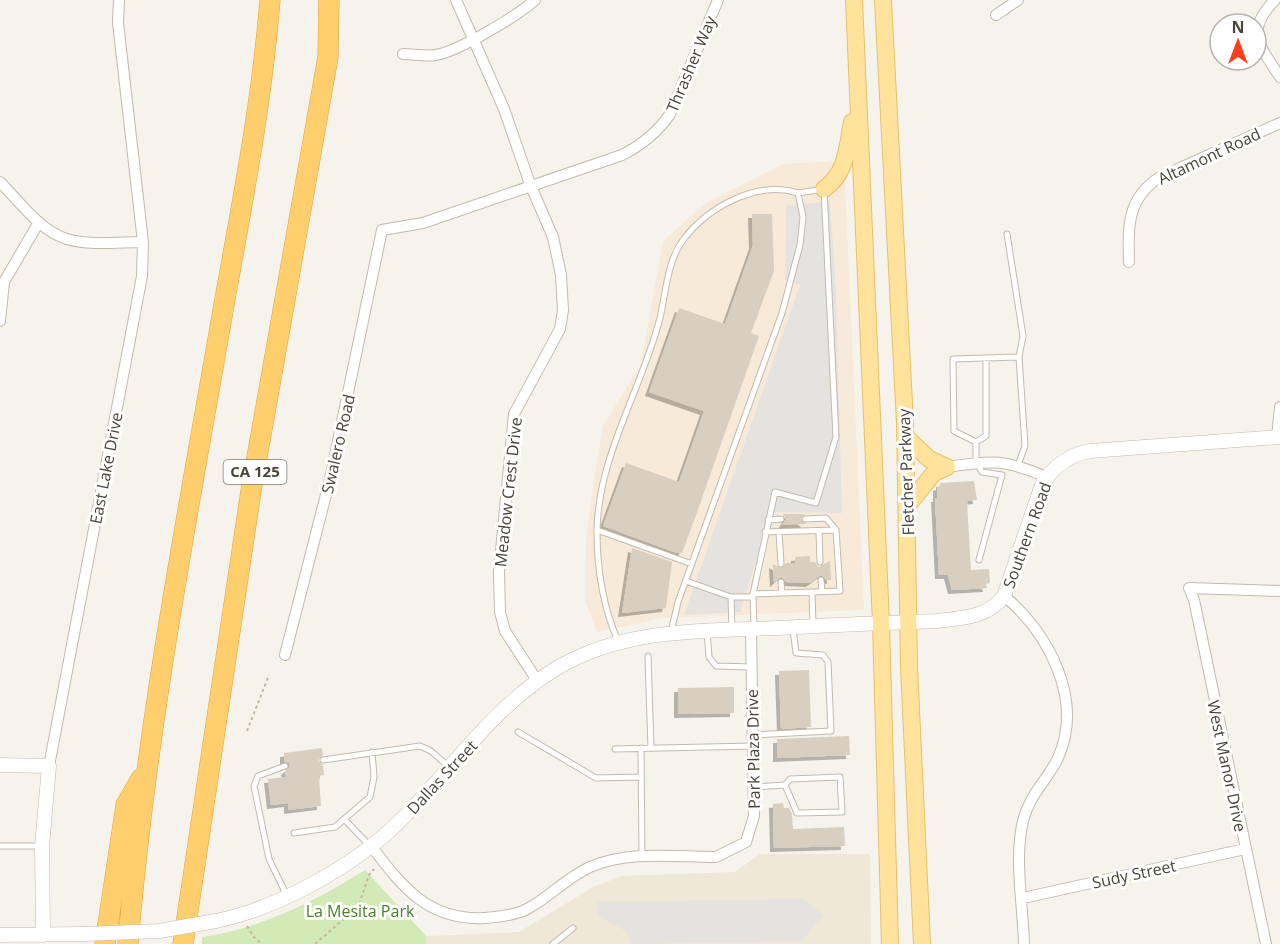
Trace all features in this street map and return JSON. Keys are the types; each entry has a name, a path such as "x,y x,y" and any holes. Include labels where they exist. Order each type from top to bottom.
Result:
{"highway":[{"path":"128,944 145,772 252,155 266,51 270,0"},
{"name":"CA 125","path":"183,944 252,491 328,57 329,0"},
{"path":"105,944 126,805 145,772"}],"main road":[{"name":"Fletcher Parkway","path":"854,0 881,624 890,944"},
{"name":"Fletcher Parkway","path":"883,0 905,436 909,667 922,944"},
{"path":"824,189 834,182 845,163 858,95"},
{"path":"905,436 929,459 947,466"},
{"path":"907,506 934,472 947,466"}],"street":[{"name":"East Lake Drive","path":"43,934 42,846 49,766 142,276 142,242 118,23 118,0"},
{"name":"Meadow Crest Drive","path":"456,0 504,109 530,184 553,237 561,275 562,320 555,344 526,387 514,414 502,527 500,601 505,631 538,682"},
{"path":"403,54 436,55 472,39 525,9 535,0"},
{"name":"Thrasher Way","path":"382,230 423,223 632,150 651,137 664,122 718,0"},
{"path":"996,15 1018,0"},
{"path":"1275,0 1260,17 1257,34 1260,46 1280,77"},
{"name":"Altamont Road","path":"1129,262 1129,215 1144,189 1160,177 1280,123"},
{"path":"0,182 39,222 65,238 87,242 142,242"},
{"path":"0,321 4,282 39,222"},
{"name":"Swalero Road","path":"285,655 330,479 382,230"},
{"path":"1279,437 1280,407"},
{"name":"Southern Road","path":"881,624 977,616 993,608 1005,596 1038,492 1046,477 1070,457 1090,451 1279,437"},
{"path":"947,466 976,462 1010,462 1046,477"},
{"name":"West Manor Drive","path":"1266,944 1194,600 1189,588 1280,591"},
{"path":"1005,596 1030,620 1047,644 1059,672 1065,700 1064,730 1058,758 1033,794 1023,822 1019,849 1024,944"},
{"name":"Dallas Street","path":"0,935 159,931 242,916 287,896 372,847 499,715 558,668 603,646 671,632 881,624"},
{"name":"Park Plaza Drive","path":"372,847 416,899 441,913 468,919 497,917 527,910 589,868 622,857 716,856 729,852 746,842 751,832 753,628"},
{"path":"0,765 49,766"},
{"name":"Sudy Street","path":"1023,898 1245,849"}],"lane":[{"path":"618,643 603,595 597,530 605,471 660,318 674,259 682,242 694,227 723,206 751,192 783,188 798,193 824,189 836,437 816,503 775,492 753,596 753,628"},
{"path":"671,632 686,581 782,313 800,245 803,217 798,193"},
{"path":"1007,234 1023,336 1019,357 1025,446 1018,465"},
{"path":"976,442 954,431 952,359 1019,357"},
{"path":"976,442 986,436 986,358"},
{"path":"976,442 976,462 982,472 1002,475 979,560"},
{"path":"686,581 731,597 840,591 836,530 826,518 805,519"},
{"path":"768,520 781,519"},
{"path":"597,530 692,564"},
{"path":"765,532 836,530"},
{"path":"819,531 820,562"},
{"path":"779,532 781,564"},
{"path":"822,580 822,592"},
{"path":"781,582 782,593"},
{"path":"812,592 813,626"},
{"path":"731,597 732,629"},
{"path":"615,749 753,741 831,731 827,657 796,653 793,627"},
{"path":"707,630 709,657 716,666 752,668"},
{"path":"648,656 651,748"},
{"path":"518,732 596,778 641,777"},
{"path":"323,760 420,746 431,750 450,768"},
{"path":"641,748 642,857"},
{"path":"294,833 335,827 370,797 374,777 372,752"},
{"path":"285,766 258,776 254,786 269,859 287,896"},
{"path":"753,787 785,785 790,779 840,777 842,812 797,813 785,785"},
{"path":"344,819 372,847"},
{"path":"0,846 42,846"},
{"path":"553,944 573,928"}],"path":[{"path":"247,731 268,675"},
{"path":"315,944 358,907 369,875 381,860"},
{"path":"242,916 254,937 262,944"}],"shaded area":[{"path":"834,161 845,182 864,610 663,618 597,632 585,600 586,539 596,466 603,426 641,364 663,241 706,203 783,164"},
{"path":"830,201 836,291 842,513 771,512 740,612 684,615 800,285 785,280 786,206"},
{"path":"760,854 870,854 871,944 426,944 426,936 519,932 595,886 622,876 735,872"},
{"path":"804,899 823,915 802,941 631,944 626,931 597,916 598,902"}],"green space":[{"name":"La Mesita Park","path":"365,870 426,936 426,944 202,944 202,937 245,928 287,912"}],"building":[{"path":"752,214 772,214 774,271 751,333 759,336 682,553 674,552 603,526 626,463 679,482 704,411 649,392 679,308 725,324 753,245"},
{"path":"974,481 977,500 967,501 971,570 989,569 990,583 986,584 987,588 952,590 948,575 939,575 935,498 937,498 937,487 940,483"},
{"path":"783,514 805,514 800,519 806,524 782,525 786,519"},
{"path":"632,548 672,562 666,608 622,613"},
{"path":"810,556 810,562 815,562 818,567 830,561 831,580 826,580 821,575 810,583 786,582 781,577 774,583 773,564 782,569 786,563 795,563 795,557"},
{"path":"809,670 811,727 781,729 779,671"},
{"path":"734,687 734,713 678,714 678,688"},
{"path":"849,736 850,755 777,758 777,739"},
{"path":"322,748 323,755 318,760 323,765 324,775 319,776 321,806 288,810 288,803 271,805 268,779 286,777 285,771 290,767 289,763 284,761 284,753"},
{"path":"783,803 784,808 789,808 792,814 793,829 844,827 845,846 774,848 773,804"}]}
